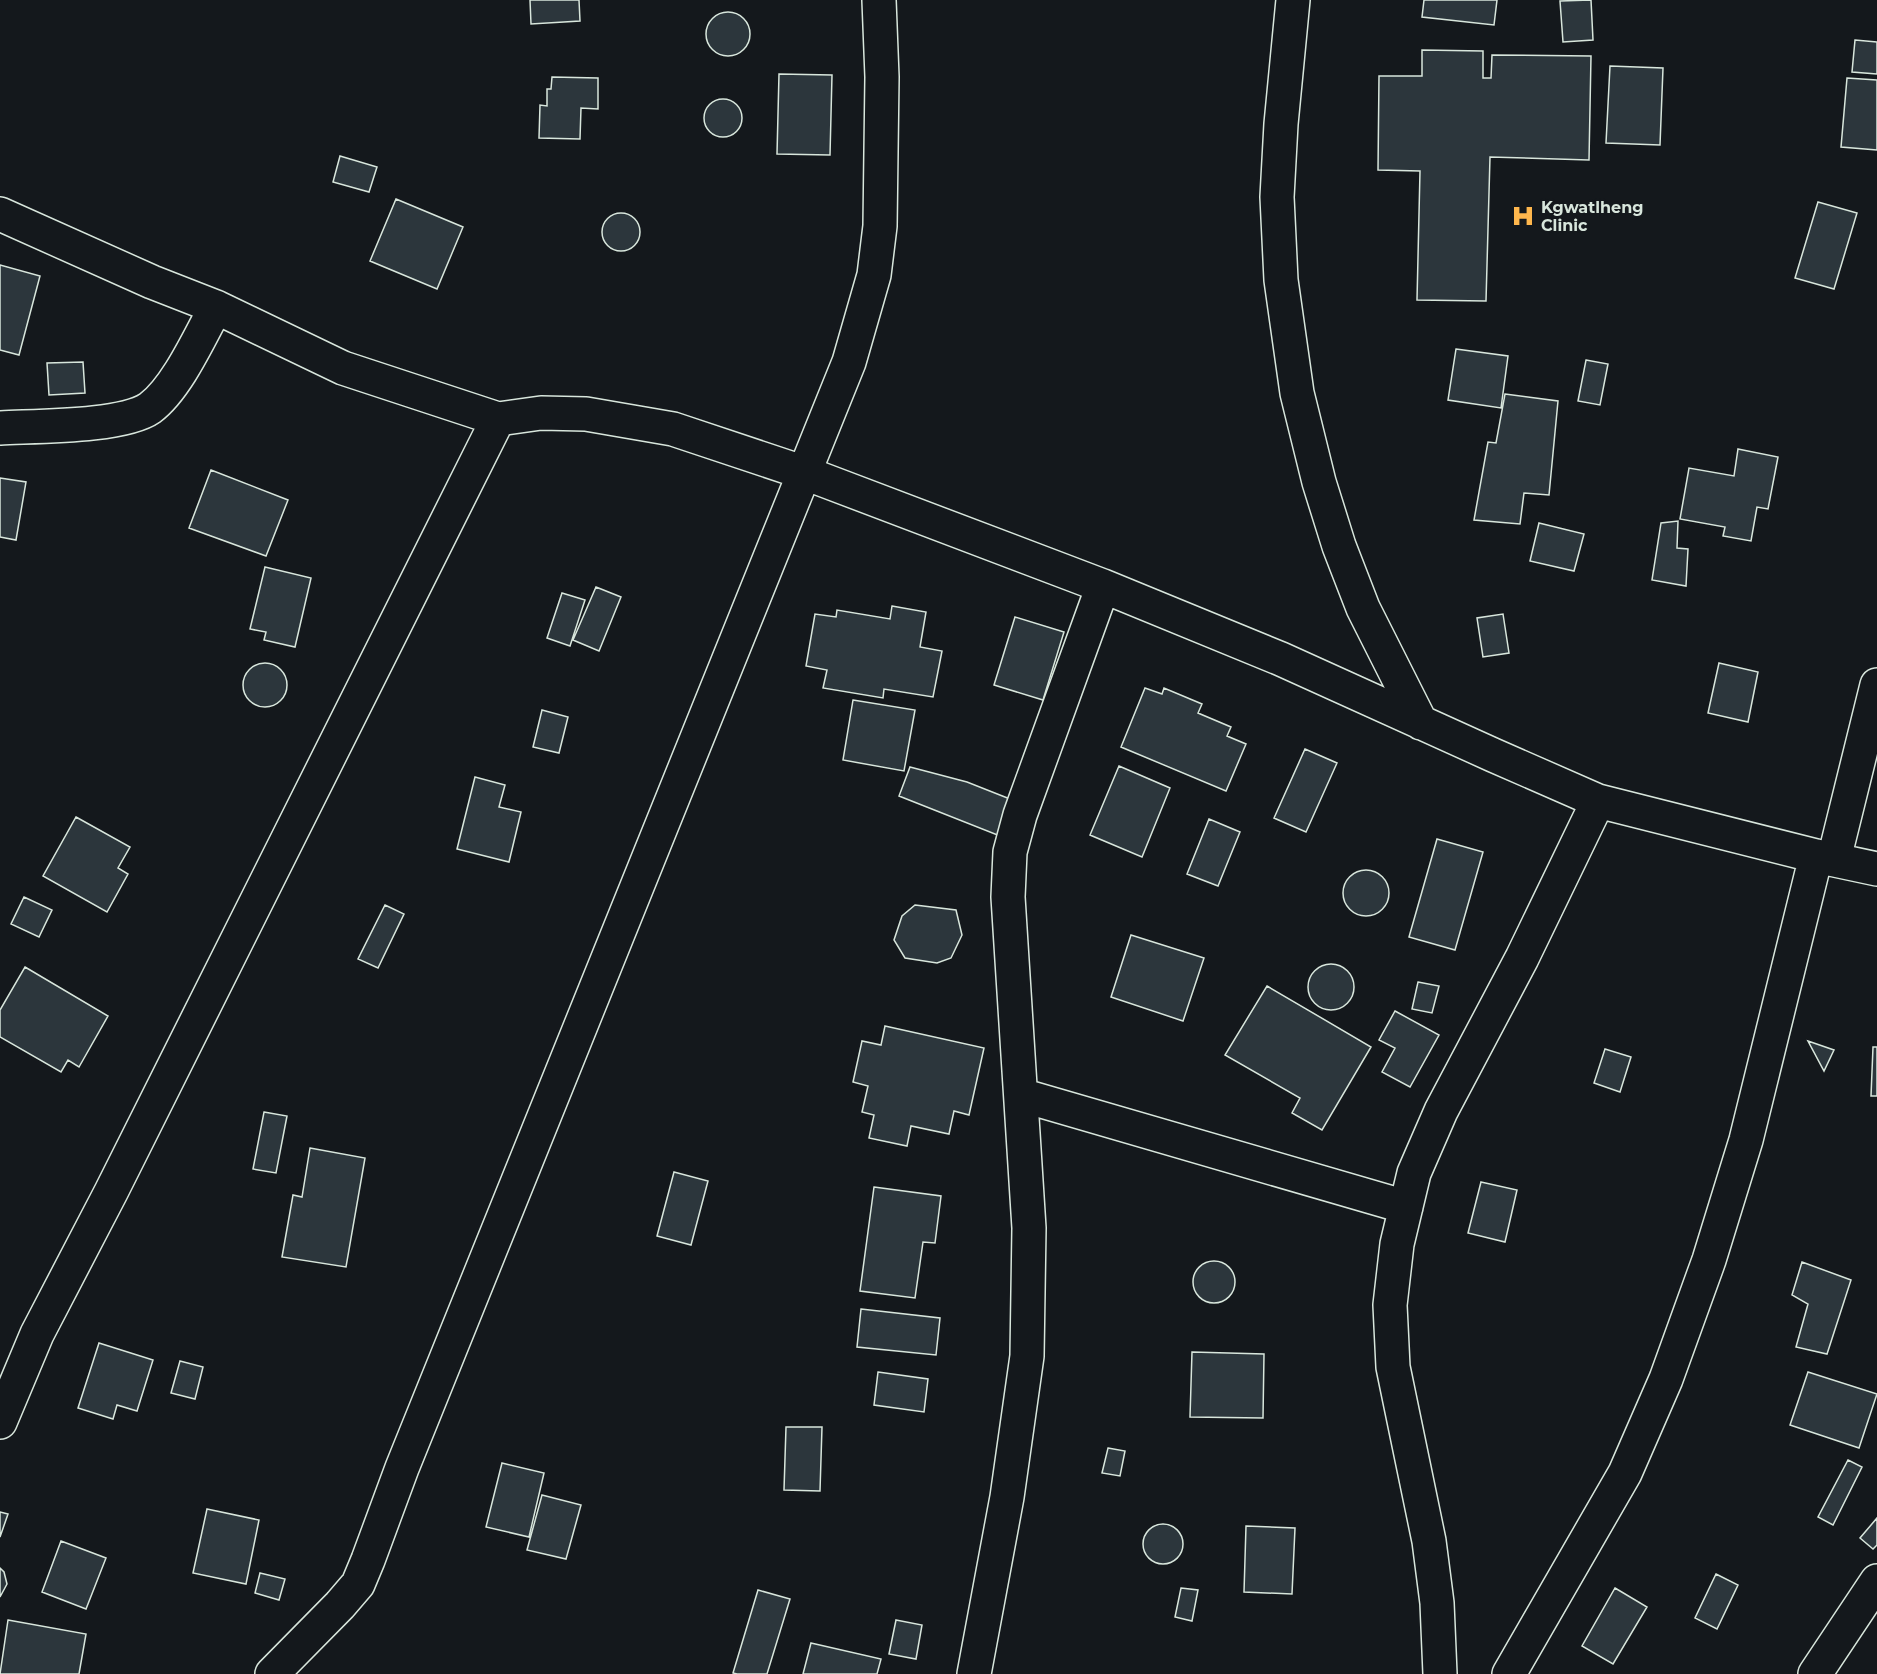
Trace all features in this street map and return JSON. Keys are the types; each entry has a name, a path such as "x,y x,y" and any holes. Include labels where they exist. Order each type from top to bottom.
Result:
{"street":[{"path":"272,1674 358,1584 369,1560 411,1446 849,362 874,275 880,226 882,77 879,0"},
{"path":"1293,0 1281,124 1277,197 1281,280 1298,393 1319,482 1339,546 1363,608 1421,723"},
{"path":"0,214 152,282 216,307 343,368 498,419 540,413 586,414 662,428 805,473 1103,586 1281,659 1598,801 1825,858 1877,868"},
{"path":"0,428 116,421 150,408 173,384 216,307"},
{"path":"0,1422 37,1334 111,1192 498,419"},
{"path":"974,1674 1007,1497 1027,1356 1029,1228 1008,897 1010,852 1020,815 1103,586"},
{"path":"1509,1674 1625,1473 1666,1379 1709,1260 1746,1140 1825,858 1877,685"},
{"path":"1440,1674 1437,1604 1428,1541 1393,1367 1390,1305 1397,1244 1414,1173 1441,1111 1522,958 1598,801"},
{"path":"1021,1095 1406,1207"},
{"path":"1815,1674 1877,1581"}],"building":[{"path":"530,0 579,0 580,21 531,24"},
{"path":"1424,0 1497,0 1494,25 1422,17"},
{"path":"1591,0 1593,40 1563,42 1560,1"},
{"path":"728,12 743,19 750,34 743,49 728,56 713,49 706,34 713,19"},
{"path":"1855,40 1877,42 1877,74 1852,72"},
{"path":"1422,50 1483,51 1483,78 1491,78 1492,55 1591,56 1589,160 1490,157 1486,301 1417,300 1420,171 1378,170 1379,76 1422,76"},
{"path":"1610,66 1663,68 1660,145 1606,143"},
{"path":"779,74 832,75 830,155 777,154"},
{"path":"552,77 598,78 598,109 581,108 580,139 539,138 540,105 547,106 547,89 551,89"},
{"path":"1847,78 1877,80 1877,150 1841,147"},
{"path":"723,99 737,104 742,118 737,132 723,137 709,132 704,118 709,104"},
{"path":"340,156 377,167 369,192 333,182"},
{"path":"396,199 463,227 437,289 370,261"},
{"path":"1818,202 1857,213 1834,289 1795,278"},
{"path":"621,213 635,218 640,232 635,246 621,251 607,246 602,232 607,218"},
{"path":"0,265 40,276 19,355 0,350"},
{"path":"1456,349 1508,356 1501,408 1448,400"},
{"path":"1586,360 1608,364 1600,405 1578,401"},
{"path":"83,362 85,393 49,395 47,363"},
{"path":"1505,394 1558,401 1549,495 1524,493 1520,524 1474,520 1488,442 1496,443"},
{"path":"1738,449 1778,457 1768,509 1757,507 1751,541 1723,536 1725,527 1680,519 1689,468 1734,476"},
{"path":"211,470 288,500 266,556 189,528"},
{"path":"0,478 26,482 16,540 0,537"},
{"path":"1678,521 1677,548 1688,549 1686,586 1652,580 1661,523"},
{"path":"1539,523 1584,534 1574,571 1530,561"},
{"path":"265,567 311,578 295,647 264,640 266,632 250,629"},
{"path":"596,587 621,597 599,651 573,640"},
{"path":"562,593 585,600 570,646 547,638"},
{"path":"892,606 926,612 920,647 942,651 933,697 884,689 883,698 823,688 827,670 806,666 815,614 836,617 837,610 890,619"},
{"path":"1503,614 1509,653 1483,657 1477,618"},
{"path":"1015,617 1064,632 1043,700 994,685"},
{"path":"265,663 281,669 287,685 281,701 265,707 249,701 243,685 249,669"},
{"path":"1719,663 1758,672 1748,722 1708,713"},
{"path":"1145,688 1162,694 1164,688 1202,704 1198,713 1231,727 1227,736 1246,744 1226,791 1121,747"},
{"path":"853,700 915,710 904,771 843,760"},
{"path":"542,710 568,717 559,753 533,747"},
{"path":"1305,749 1337,763 1306,832 1274,818"},
{"path":"1119,766 1170,788 1142,857 1090,835"},
{"path":"910,767 967,782 1010,799 1000,836 899,796"},
{"path":"475,777 505,785 499,807 521,812 509,862 457,849"},
{"path":"76,817 130,847 118,868 128,874 107,912 43,876"},
{"path":"1209,819 1240,832 1218,886 1187,874"},
{"path":"1437,839 1483,852 1455,950 1409,937"},
{"path":"1366,870 1382,877 1389,893 1382,909 1366,916 1350,909 1343,893 1350,877"},
{"path":"24,897 52,910 39,937 11,924"},
{"path":"385,905 404,914 378,968 358,959"},
{"path":"915,905 956,910 962,935 951,958 937,963 905,958 894,940 902,916"},
{"path":"1131,935 1204,958 1183,1021 1111,997"},
{"path":"1331,964 1347,971 1354,987 1347,1003 1331,1010 1315,1003 1308,987 1315,971"},
{"path":"25,967 108,1016 79,1067 68,1060 61,1072 0,1037 0,1010"},
{"path":"1418,982 1439,986 1432,1013 1412,1009"},
{"path":"1267,986 1371,1047 1322,1130 1292,1113 1300,1098 1225,1055"},
{"path":"1395,1011 1439,1035 1410,1087 1382,1072 1395,1048 1379,1040"},
{"path":"885,1026 984,1048 969,1115 954,1111 949,1134 911,1126 907,1146 869,1138 874,1115 862,1112 868,1086 853,1082 862,1041 881,1045"},
{"path":"1808,1041 1834,1050 1824,1071"},
{"path":"1873,1047 1877,1047 1877,1096 1871,1096"},
{"path":"1605,1049 1631,1057 1620,1092 1594,1083"},
{"path":"264,1112 287,1116 276,1173 253,1169"},
{"path":"310,1148 365,1158 346,1267 282,1257 293,1195 302,1197"},
{"path":"674,1172 708,1181 691,1245 657,1236"},
{"path":"1481,1182 1517,1190 1505,1242 1468,1233"},
{"path":"874,1187 941,1196 935,1243 923,1242 915,1298 860,1291"},
{"path":"1214,1261 1222,1262 1229,1267 1234,1274 1234,1290 1229,1297 1222,1302 1214,1303 1206,1302 1199,1297 1194,1290 1193,1282 1194,1274 1199,1267 1206,1262"},
{"path":"1802,1262 1851,1280 1827,1354 1796,1347 1808,1304 1792,1295"},
{"path":"861,1309 940,1318 936,1355 857,1347"},
{"path":"99,1343 153,1360 137,1411 117,1405 113,1419 78,1408"},
{"path":"1192,1352 1264,1354 1263,1418 1190,1417"},
{"path":"180,1361 203,1367 195,1399 171,1393"},
{"path":"878,1372 928,1379 924,1412 874,1405"},
{"path":"1808,1372 1877,1394 1859,1448 1790,1425"},
{"path":"786,1427 822,1427 820,1491 784,1490"},
{"path":"1108,1448 1125,1451 1120,1476 1102,1473"},
{"path":"1848,1460 1862,1467 1833,1525 1818,1517"},
{"path":"502,1463 544,1473 529,1537 486,1527"},
{"path":"542,1495 581,1505 566,1559 527,1550"},
{"path":"207,1509 259,1520 246,1584 193,1573"},
{"path":"0,1512 8,1514 0,1537"},
{"path":"1877,1518 1877,1545 1873,1549 1860,1538"},
{"path":"1163,1524 1177,1530 1183,1544 1177,1558 1163,1564 1149,1558 1143,1544 1149,1530"},
{"path":"1246,1526 1295,1528 1292,1594 1244,1592"},
{"path":"61,1541 106,1558 86,1609 42,1592"},
{"path":"0,1568 4,1572 7,1584 0,1597"},
{"path":"260,1573 285,1579 279,1600 255,1593"},
{"path":"1716,1574 1738,1585 1717,1629 1695,1618"},
{"path":"1181,1588 1198,1590 1192,1621 1175,1617"},
{"path":"1615,1588 1647,1607 1613,1664 1582,1646"},
{"path":"758,1590 790,1599 767,1674 733,1673"},
{"path":"8,1620 86,1634 79,1674 0,1674"},
{"path":"896,1620 922,1625 916,1659 889,1654"},
{"path":"811,1643 881,1659 877,1674 803,1674"}],"place":[{"name":"Kgwatlheng Clinic","path":"1523,216"}]}
